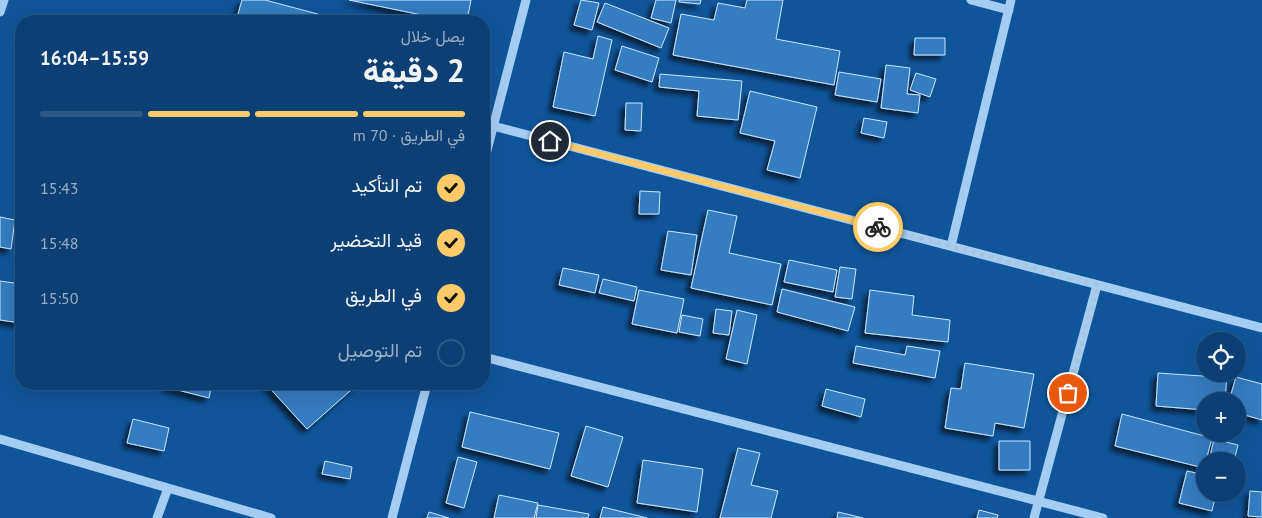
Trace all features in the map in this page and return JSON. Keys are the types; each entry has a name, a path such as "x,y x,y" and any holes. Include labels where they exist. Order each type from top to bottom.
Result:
{"street":[{"path":"0,12 4,0"},
{"path":"490,138 526,0"},
{"path":"971,0 1009,10"},
{"path":"951,246 1011,0"},
{"path":"493,126 1262,328"},
{"path":"1034,518 1098,285"},
{"path":"490,359 1103,518"},
{"path":"392,518 425,390"},
{"path":"0,439 271,518"},
{"path":"157,518 168,488"}],"building":[{"path":"242,0 265,0 321,15 238,15"},
{"path":"349,0 471,0 468,15 422,15"},
{"path":"581,0 599,3 592,30 574,25"},
{"path":"656,0 676,0 671,23 651,18"},
{"path":"679,0 701,0 700,4 679,2"},
{"path":"747,0 783,0 776,39 840,51 834,85 673,55 681,14 714,20 718,3 745,8"},
{"path":"605,3 669,28 661,48 597,22"},
{"path":"598,36 612,40 595,116 553,107 564,52 593,59"},
{"path":"915,38 945,38 945,55 914,55"},
{"path":"622,46 659,58 652,82 615,70"},
{"path":"886,65 910,68 907,94 920,95 918,113 881,108"},
{"path":"839,72 881,79 877,102 835,95"},
{"path":"916,73 936,79 930,97 910,90"},
{"path":"660,74 742,81 738,120 697,116 699,91 659,87"},
{"path":"750,91 817,107 800,178 767,170 775,141 740,133"},
{"path":"626,103 642,103 641,131 625,130"},
{"path":"864,118 887,122 884,138 861,133"},
{"path":"640,191 660,192 659,214 639,214"},
{"path":"708,210 737,216 729,253 781,264 772,305 691,288"},
{"path":"0,217 15,220 11,249 0,247"},
{"path":"668,231 697,235 691,275 661,270"},
{"path":"789,260 837,270 833,292 784,282"},
{"path":"840,267 856,269 852,299 835,297"},
{"path":"563,268 599,275 595,293 559,285"},
{"path":"603,279 637,287 634,301 599,293"},
{"path":"0,281 15,283 15,322 0,320"},
{"path":"782,289 855,307 848,331 777,312"},
{"path":"639,290 684,299 677,333 632,324"},
{"path":"870,290 914,296 912,315 950,320 948,342 865,333"},
{"path":"716,309 732,311 729,335 713,333"},
{"path":"737,310 757,315 747,364 726,359"},
{"path":"682,315 703,319 700,336 679,332"},
{"path":"856,346 905,355 907,346 940,351 935,378 853,363"},
{"path":"965,363 1034,374 1024,428 995,423 993,436 945,428 951,388 961,389"},
{"path":"1158,373 1196,376 1196,382 1226,382 1226,392 1196,392 1196,409 1156,406"},
{"path":"1246,380 1262,384 1262,420 1246,415 1246,392 1232,392 1235,382 1246,382"},
{"path":"826,389 865,399 861,417 822,406"},
{"path":"178,390 211,390 209,398"},
{"path":"271,390 351,390 307,429"},
{"path":"470,412 559,433 550,469 462,447"},
{"path":"1122,414 1196,434 1196,442 1211,442 1208,452 1196,452 1196,466 1115,446"},
{"path":"133,419 169,428 164,451 127,443"},
{"path":"586,426 623,437 608,487 571,476"},
{"path":"999,441 1030,441 1030,470 999,470"},
{"path":"1213,442 1226,442 1238,445 1236,452 1211,452"},
{"path":"738,448 760,453 751,485 778,491 771,518 720,518"},
{"path":"458,457 477,462 464,508 446,503"},
{"path":"643,460 703,469 697,512 637,503"},
{"path":"325,461 352,467 350,479 322,474"},
{"path":"1187,471 1196,473 1196,502 1214,502 1212,511 1179,503"},
{"path":"1250,491 1262,492 1262,517 1248,516"},
{"path":"499,495 538,503 534,518 494,518"},
{"path":"538,505 589,514 588,518 536,518"},
{"path":"603,507 647,518 600,518"},
{"path":"979,510 998,515 997,518 977,518"},
{"path":"429,512 449,518 427,518"},
{"path":"838,512 863,518 837,518"}],"way so far":[{"path":"878,227 1098,285 1068,393"}],"route":[{"path":"550,141 878,227"}]}
